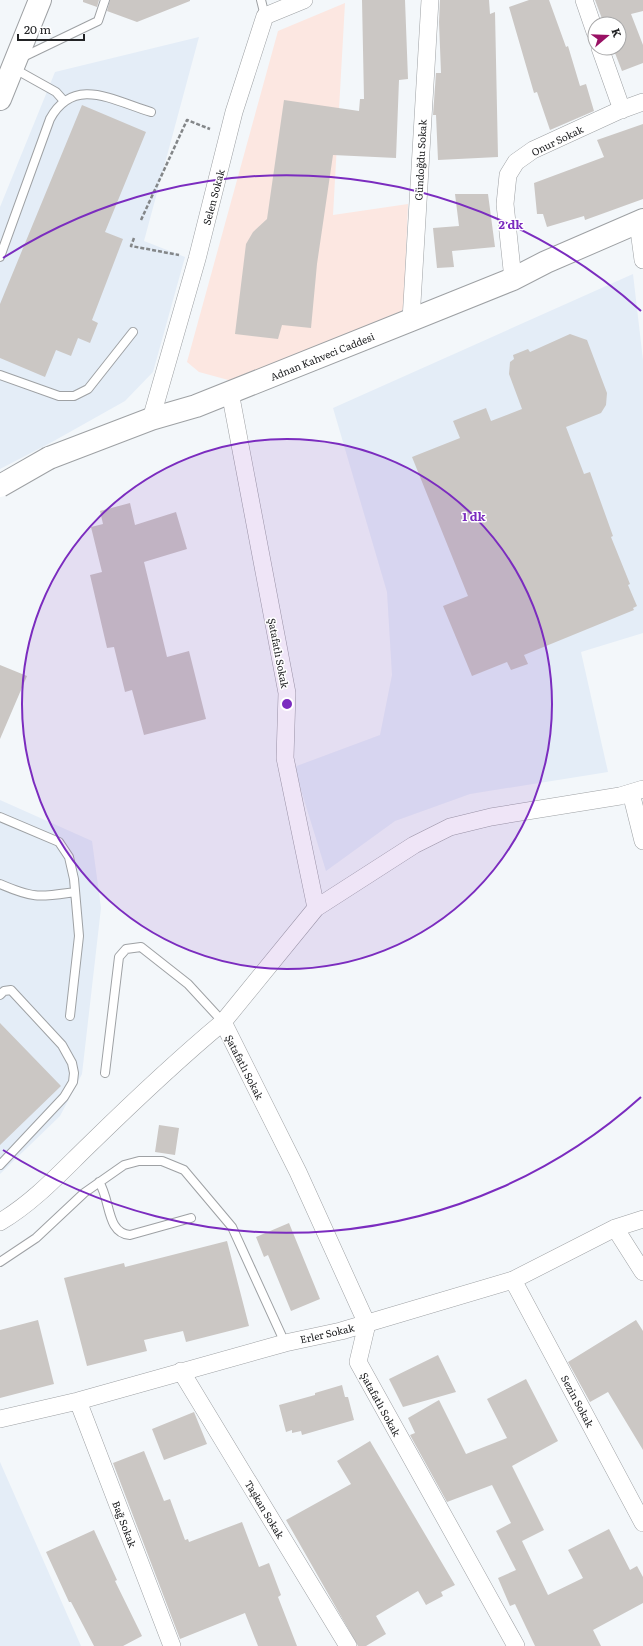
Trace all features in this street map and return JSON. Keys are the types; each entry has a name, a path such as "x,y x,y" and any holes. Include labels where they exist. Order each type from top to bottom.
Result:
{"main road":[{"path":"0,99 40,0"},
{"name":"Adnan Kahveci Caddesi","path":"0,486 49,458 151,419 196,406 513,279 546,262 641,222"}],"street":[{"name":"Selen Sokak","path":"151,419 197,259 234,112 263,8 304,0"},
{"name":"Gündoğdu Sokak","path":"411,320 430,0"},
{"path":"584,0 590,16"},
{"path":"603,56 622,110"},
{"name":"Onur Sokak","path":"513,279 505,204 508,175 516,162 533,150 643,102"},
{"path":"641,222 643,260"},
{"name":"Şatafatlı Sokak","path":"230,392 287,693 285,758 316,908 223,1022 298,1172 368,1324 358,1362 516,1646"},
{"path":"316,908 414,845 450,827 491,817 620,796 637,791 643,842"},
{"path":"0,1222 16,1212 44,1189 181,1057 223,1022"},
{"name":"Erler Sokak","path":"0,1419 78,1401 285,1342 368,1324 513,1280 615,1228 643,1219"},
{"path":"615,1228 643,1272"},
{"name":"Sezin Sokak","path":"513,1280 643,1523"},
{"name":"Taşkan Sokak","path":"182,1371 348,1646"},
{"name":"Bağ Sokak","path":"78,1401 172,1646"}],"lane":[{"path":"64,101 56,92 14,64 98,21 105,0"},
{"path":"0,256 50,119 54,111 64,101 74,96 90,93 151,112"},
{"path":"0,375 60,396 74,396 88,389 133,332"},
{"path":"0,817 58,842 69,857 75,892 79,936 70,1016"},
{"path":"0,884 26,895 37,897 75,892"},
{"path":"105,1073 119,957 126,949 141,947 188,984 223,1022"},
{"path":"0,995 4,991 11,990 62,1044 72,1063 74,1072 73,1082 64,1096 0,1165"},
{"path":"0,1262 36,1238 84,1193 124,1165 139,1160 162,1161 184,1170 232,1227 285,1342"},
{"path":"99,1182 106,1194 113,1225 120,1233 130,1235 191,1218"}],"path":[{"path":"141,220 187,120 229,136"},
{"path":"134,238 131,246 197,259"}],"shaded area":[{"path":"345,3 333,215 408,204 404,303 402,311 232,381 199,372 187,362 278,31"},
{"path":"199,37 144,241 185,257 153,372 125,401 0,469 0,207 55,72"},
{"path":"633,274 643,360 643,633 581,652 608,772 470,794 395,821 326,871 294,767 380,735 392,675 387,592 333,408"},
{"path":"0,800 92,841 101,908 82,1074 60,1116 0,1174"},
{"path":"0,1462 81,1646 0,1646"}],"building":[{"path":"83,0 99,0 97,7 83,2"},
{"path":"110,0 190,1 137,22 107,11"},
{"path":"362,0 405,0 408,79 399,80 396,158 333,155 317,264 311,328 282,325 278,339 235,334 246,244 253,232 267,219 284,100 359,111 360,99 364,99"},
{"path":"440,0 489,0 490,14 495,12 498,157 438,160 436,115 433,115 436,73 441,73 439,22"},
{"path":"529,0 549,0 566,47 568,46 580,86 586,84 594,111 550,130 537,92 534,93 509,7"},
{"path":"595,0 643,0 643,11 631,14 643,45 643,63 622,71 616,56 627,56 627,16 601,16"},
{"path":"82,105 146,132 105,232 123,239 92,320 98,323 90,343 78,338 71,356 56,350 45,377 0,358 0,304"},
{"path":"643,124 643,199 585,220 584,216 547,227 543,214 537,214 534,183 604,157 597,140"},
{"path":"455,194 488,194 495,247 452,251 454,267 437,268 433,228 459,226"},
{"path":"570,334 587,340 607,393 606,405 601,413 566,427 584,474 590,472 613,536 611,537 630,584 628,585 637,606 633,608 634,610 524,655 528,664 511,670 507,662 472,676 443,606 468,596 412,457 460,438 453,421 486,408 491,421 522,409 509,374 510,362 514,359 513,355 528,349 530,352"},
{"path":"130,503 135,525 176,512 187,549 144,562 167,657 189,651 206,719 144,735 132,690 125,692 114,647 107,648 90,575 102,572 91,527 103,524 100,511"},
{"path":"0,665 27,676 0,739"},
{"path":"0,1023 61,1086 0,1145"},
{"path":"159,1125 179,1128 175,1155 155,1152"},
{"path":"289,1223 320,1299 291,1311 268,1255 264,1257 256,1237"},
{"path":"227,1241 249,1326 186,1342 183,1331 144,1340 147,1351 87,1366 64,1278 124,1263 125,1267"},
{"path":"38,1320 54,1384 0,1398 0,1330"},
{"path":"636,1320 643,1331 643,1450 608,1392 590,1402 568,1362"},
{"path":"438,1355 456,1392 403,1407 389,1379"},
{"path":"526,1379 558,1441 512,1466 544,1530 522,1541 548,1595 583,1578 568,1550 609,1529 630,1570 637,1566 643,1577 643,1603 593,1630 601,1646 535,1646 515,1604 510,1606 498,1578 516,1570 496,1531 511,1523 492,1485 447,1502 410,1435 415,1433 408,1418 439,1400 466,1454 507,1438 487,1399"},
{"path":"342,1385 345,1397 348,1397 354,1420 302,1435 301,1431 292,1433 292,1430 286,1432 279,1405 315,1395 315,1393"},
{"path":"194,1412 207,1444 164,1460 152,1429"},
{"path":"370,1441 455,1585 441,1592 443,1596 426,1605 418,1591 376,1616 386,1634 366,1646 358,1646 286,1520 351,1484 337,1461"},
{"path":"144,1451 164,1501 170,1499 185,1540 188,1539 189,1542 242,1522 259,1567 269,1563 281,1595 278,1597 297,1646 258,1646 245,1613 180,1639 113,1463"},
{"path":"94,1530 117,1580 115,1581 142,1636 123,1646 94,1646 71,1602 69,1602 46,1552"}]}
